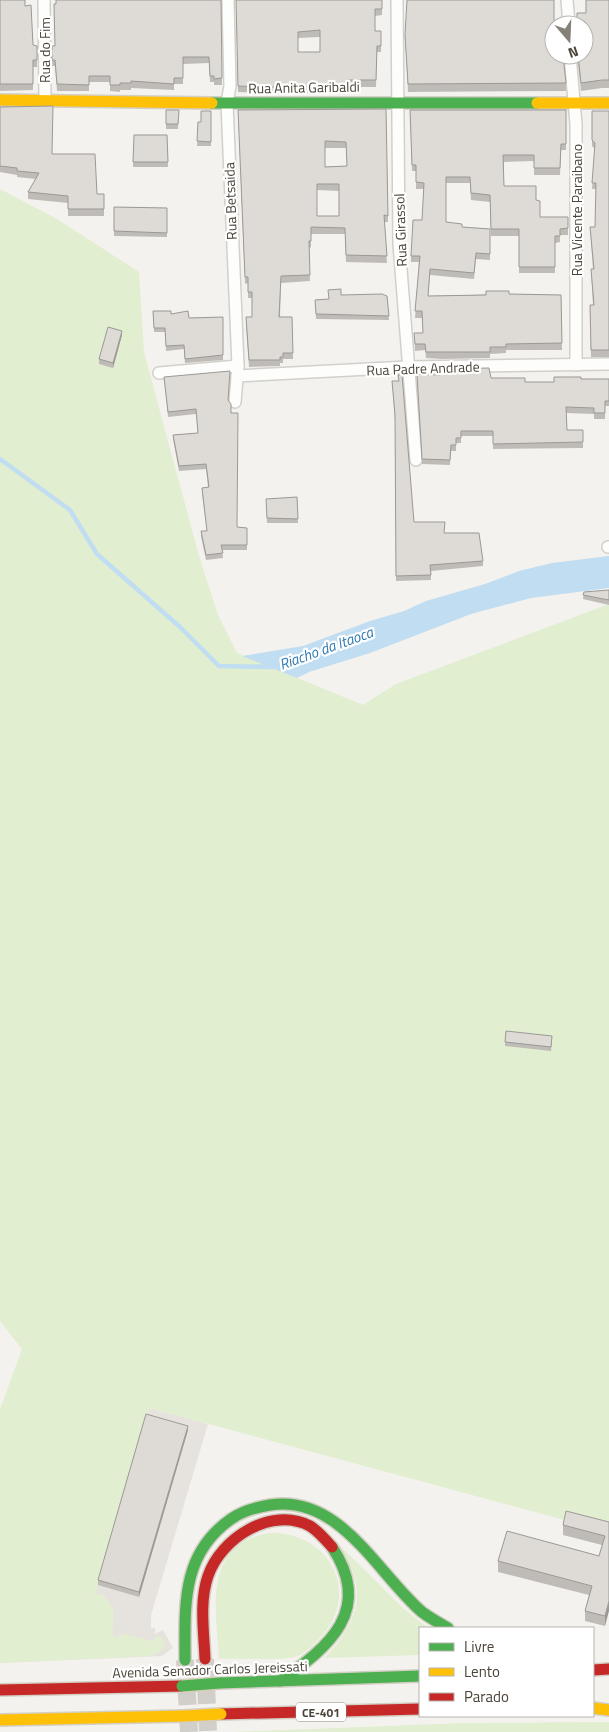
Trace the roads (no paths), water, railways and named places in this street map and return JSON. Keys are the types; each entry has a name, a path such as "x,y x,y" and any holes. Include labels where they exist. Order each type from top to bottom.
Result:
{"main road":[{"name":"Rua Anita Garibaldi","path":"0,100 227,103 398,101 609,103"},
{"path":"185,1660 186,1592 198,1550 213,1531 240,1512 273,1504 294,1504 322,1513 345,1532 420,1611 446,1627"},
{"path":"205,1659 204,1596 208,1576 216,1557 233,1538 255,1526 280,1521 309,1526 326,1540 339,1555 345,1571 349,1596 344,1618 335,1636 314,1656 280,1682"},
{"path":"594,1670 609,1670"},
{"name":"Avenida Senador Carlos Jereissati","path":"0,1690 182,1686 419,1676"},
{"path":"594,1704 609,1704"},
{"path":"594,1708 609,1710"},
{"name":"CE-401","path":"0,1720 419,1709"},
{"path":"101,1732 124,1718"}],"street":[{"name":"Rua do Fim","path":"44,0 45,100"},
{"name":"Rua Betsaida","path":"228,0 230,86 227,103 237,371 235,402"},
{"name":"Rua Girassol","path":"397,0 399,244 407,367 416,460"},
{"path":"567,0 568,15"},
{"name":"Rua Vicente Paraibano","path":"571,65 576,124 576,365"},
{"name":"Rua Padre Andrade","path":"159,374 609,364"}],"water":[{"path":"609,556 609,588 531,598 471,614 370,653 309,672 297,678 242,656 303,646 370,621 404,611 426,601 485,584 519,571 552,563"}],"waterway":[{"name":"Riacho da Itaoca","path":"0,459 70,510 97,554 180,627 219,666 275,667"}],"tunnel":[{"path":"205,1659 208,1732"},
{"path":"185,1660 189,1732"}]}
